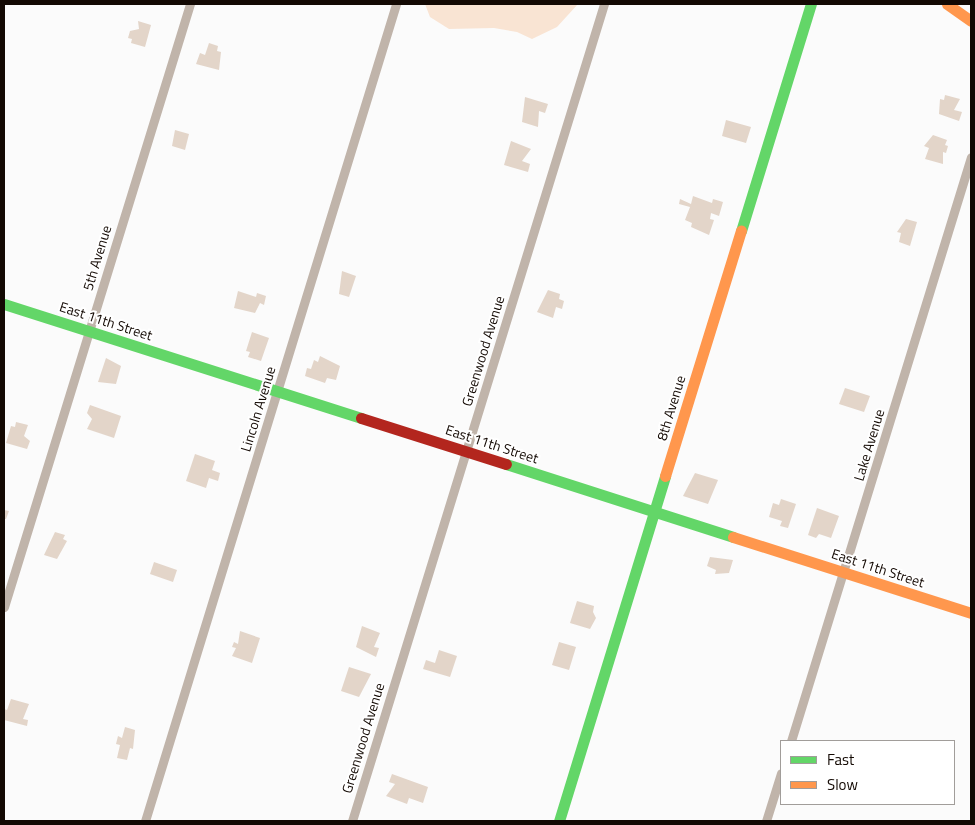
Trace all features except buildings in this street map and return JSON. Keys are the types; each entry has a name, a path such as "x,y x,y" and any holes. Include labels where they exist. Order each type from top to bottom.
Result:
{"street":[{"name":"5th Avenue","path":"4,607 190,4"},
{"name":"Lincoln Avenue","path":"145,821 396,4"},
{"name":"Greenwood Avenue","path":"352,821 604,4"},
{"name":"8th Avenue","path":"559,821 811,4"},
{"path":"947,4 971,21"},
{"name":"Lake Avenue","path":"791,740 971,157"},
{"name":"East 11th Street","path":"4,304 971,613"},
{"path":"766,821 780,776"}],"shaded area":[{"path":"425,4 578,4 557,27 532,39 517,32 494,28 449,29 430,17"}],"traffic: fast":[{"path":"741,231 811,4"},
{"path":"4,304 361,418"},
{"path":"506,464 733,537"},
{"path":"559,821 665,476"}],"traffic: slow":[{"path":"947,4 971,21"},
{"path":"665,476 741,231"},
{"path":"733,537 971,613"}],"traffic: jam":[{"path":"361,418 506,464"}]}
